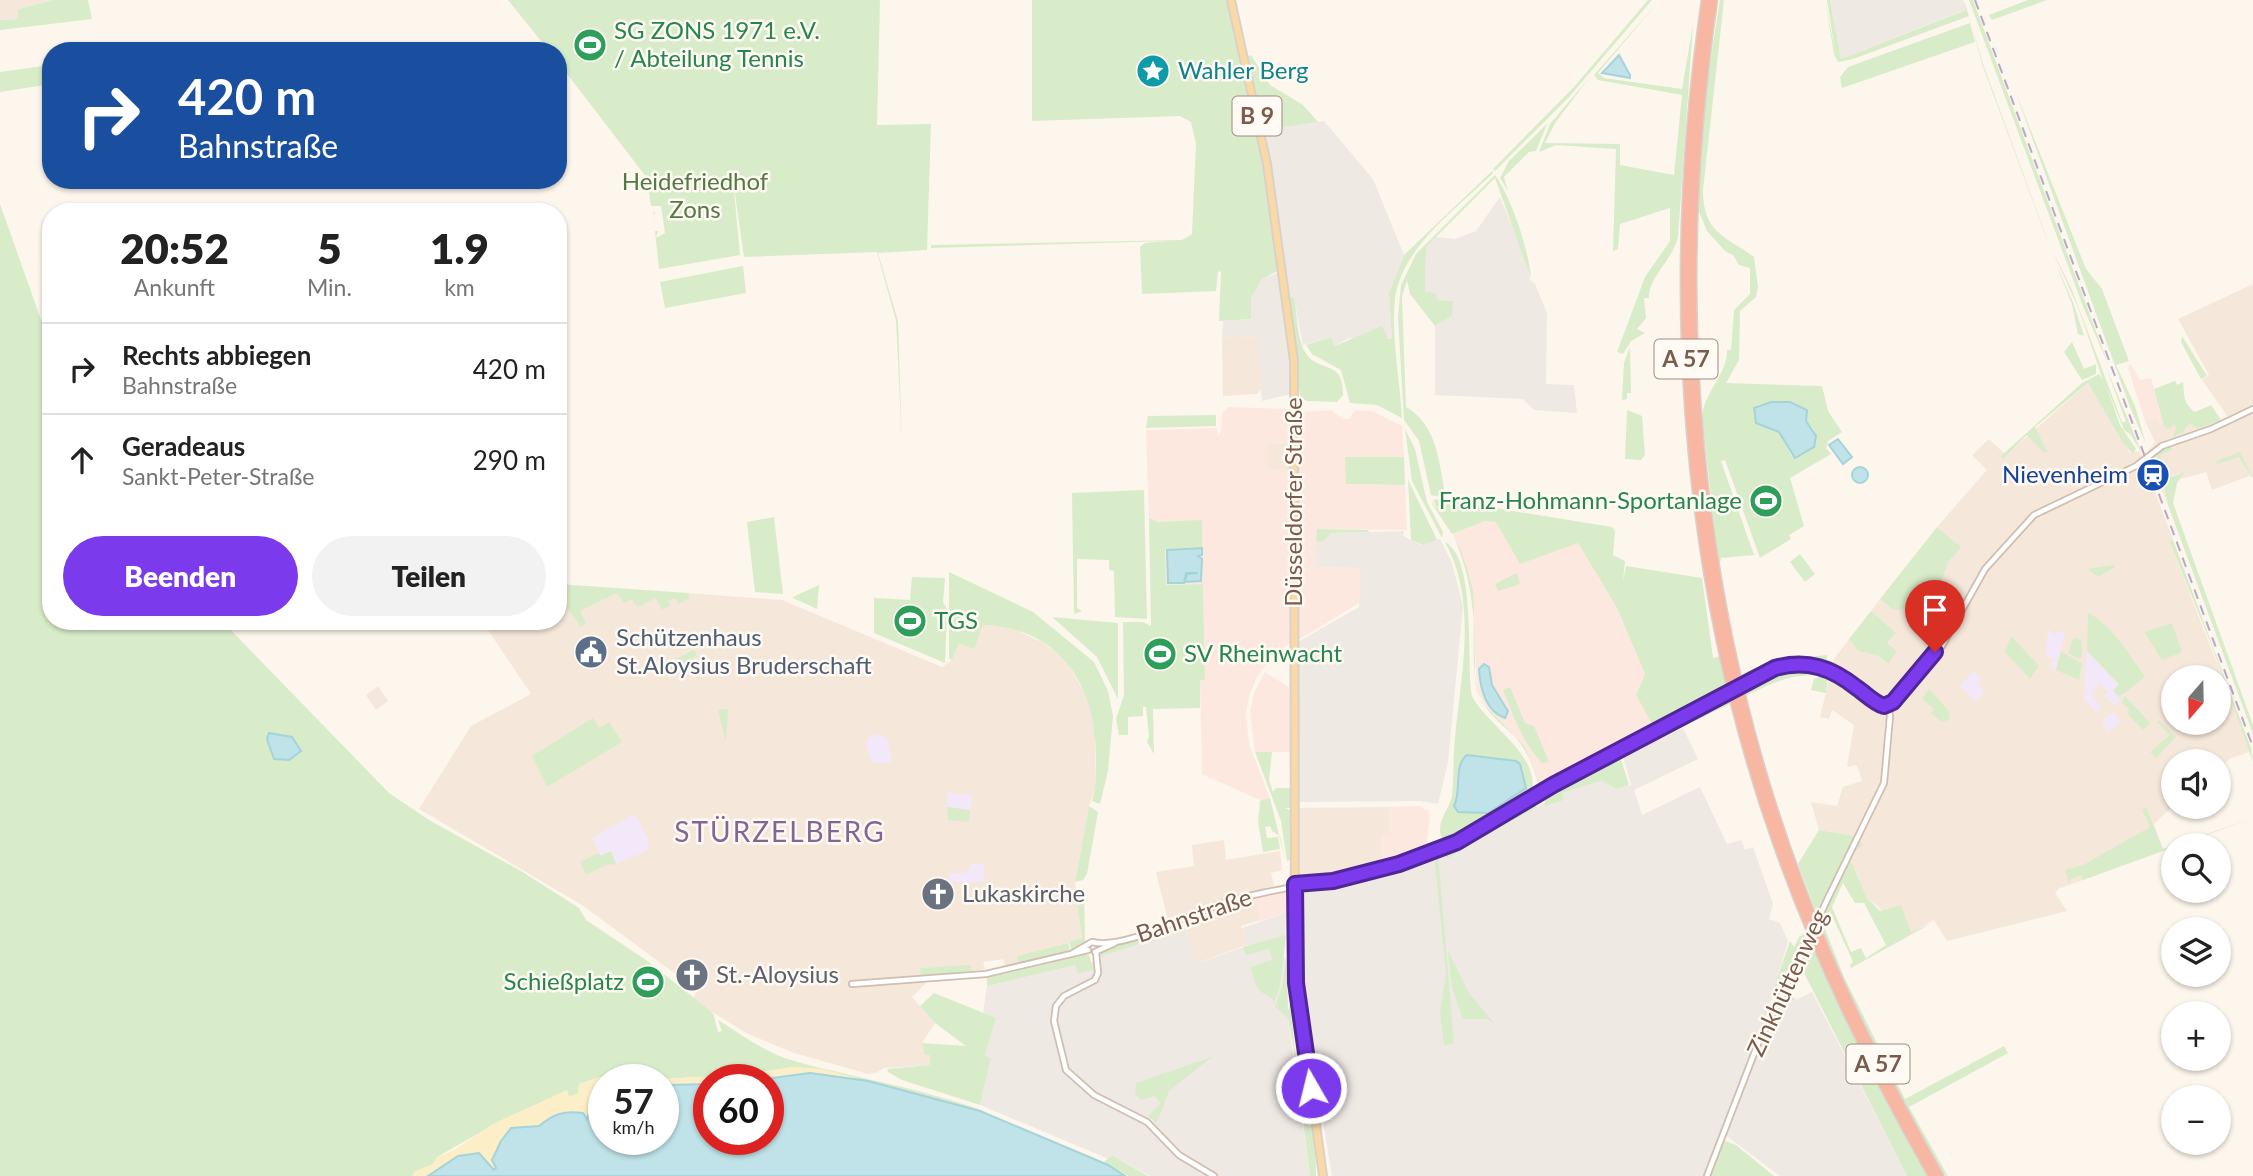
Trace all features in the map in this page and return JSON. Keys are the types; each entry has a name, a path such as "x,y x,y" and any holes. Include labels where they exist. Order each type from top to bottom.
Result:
{"highway":[{"name":"A 57","path":"1706,0 1687,177 1685,313 1692,444 1718,622 1760,788 1805,915 1866,1051 1933,1176"},
{"name":"A 57","path":"1713,0 1693,175 1690,312 1702,480 1726,631 1759,765 1800,888 1870,1048 1939,1176"}],"main road":[{"name":"Düsseldorfer Straße","path":"1231,0 1267,164 1294,361 1296,983 1322,1176"}],"street":[{"path":"1888,706 1942,646 1985,569 2029,519 2136,466 2170,443 2226,423 2253,409"},
{"name":"Bahnstraße","path":"852,984 986,974 1093,949 1223,903 1295,884 1333,881 1399,864 1471,835 1553,785 1775,668 1805,663 1829,665 1879,704 1888,706"},
{"name":"Zinkhüttenweg","path":"1707,1176 1757,1046 1879,794 1888,764 1888,706"},
{"path":"1093,949 1098,967 1094,982 1064,996 1055,1006 1054,1021 1066,1070 1094,1095 1147,1122 1179,1155 1214,1176"}],"shaded area":[{"path":"0,0 54,0 18,9 18,19 0,20"},
{"path":"1830,0 1963,0 1967,9 1841,59"},
{"path":"1324,121 1373,179 1404,255 1389,293 1392,338 1349,338 1335,346 1331,337 1303,345 1294,298 1290,297 1265,130"},
{"path":"1500,197 1529,267 1530,280 1535,284 1547,313 1546,384 1574,385 1577,413 1534,410 1523,399 1435,395 1435,326 1452,316 1452,301 1436,300 1425,292 1426,247 1436,237 1455,239 1476,231"},
{"path":"1279,272 1289,343 1291,394 1262,401 1257,336 1222,338 1223,321 1251,319 1251,299 1261,280"},
{"path":"2253,284 2253,478 2249,476 2212,490 2206,472 2181,479 2179,473 2162,479 2169,508 2147,453 2155,442 2145,421 2157,418 2163,425 2172,413 2180,434 2190,423 2199,429 2228,417 2202,380 2209,375 2178,319"},
{"path":"1257,336 1262,388 1257,394 1223,396 1222,338"},
{"path":"2130,363 2140,380 2151,378 2164,425 2161,426 2157,418 2145,421 2128,368"},
{"path":"2088,383 2130,453 2139,451 2141,454 2173,540 2171,545 2218,665 2161,665 2161,735 2231,735 2231,700 2251,751 2231,759 2231,749 2161,749 2161,817 2154,824 2161,852 2058,889 2055,893 2067,911 1947,941 1934,920 1911,933 1867,898 1851,861 1854,852 1849,848 1854,836 1819,830 1811,802 1837,806 1843,787 1862,781 1857,765 1847,767 1854,725 1832,710 1829,719 1820,717 1834,659 1849,639 1858,651 1876,655 1887,664 1887,643 1896,633 1871,611 1880,599 1894,610 1960,547 1937,527 1987,470 1972,455 1989,439 2006,455"},
{"path":"1228,407 1287,409 1291,415 1291,443 1268,444 1267,469 1291,470 1291,642 1272,657 1257,677 1249,696 1246,715 1249,744 1270,798 1262,801 1202,774 1200,680 1205,679 1203,584 1166,585 1165,548 1202,547 1202,521 1158,522 1149,518 1146,430 1217,428 1217,434 1221,434 1222,414"},
{"path":"1331,410 1343,419 1348,419 1356,410 1372,411 1402,426 1404,457 1347,457 1346,484 1405,485 1407,530 1317,529 1315,567 1360,568 1359,603 1298,640 1299,416 1304,412"},
{"path":"1291,443 1291,470 1267,470 1267,444"},
{"path":"1494,517 1578,543 1617,608 1645,674 1636,695 1653,726 1540,785 1525,747 1487,708 1477,691 1472,588 1453,534"},
{"path":"1404,531 1403,536 1421,545 1440,539 1452,563 1463,606 1448,762 1438,804 1420,801 1299,802 1298,642 1359,607 1360,568 1315,567 1316,541 1324,541 1331,533"},
{"path":"618,592 632,599 656,597 668,601 676,597 690,598 688,593 782,600 942,667 952,660 958,643 982,625 1007,626 1042,642 1065,659 1091,704 1095,732 1096,787 1089,806 1075,882 1082,939 1018,956 1019,964 1005,967 1003,959 983,962 985,969 972,971 971,966 920,968 923,974 917,983 926,983 912,997 935,1023 922,1043 930,1055 930,1065 884,1068 868,1074 794,1053 746,1033 693,1000 697,990 582,905 419,809 471,726 531,694 488,630 567,630 567,607 581,626 580,611"},
{"path":"2048,629 2055,635 2058,631 2065,633 2055,673 2050,666 2056,656 2052,659 2046,655"},
{"path":"2087,651 2125,692 2115,706 2104,696 2108,692 2099,684 2091,693 2101,708 2097,713 2084,699"},
{"path":"1973,671 1982,679 1978,683 1985,693 1975,701 1960,686"},
{"path":"1265,672 1289,687 1291,752 1255,752 1250,713 1254,693"},
{"path":"378,686 388,701 376,710 366,695"},
{"path":"2113,711 2121,722 2108,732 2102,722"},
{"path":"1683,728 1698,759 1634,790 1642,815 1700,787 1727,844 1741,840 1745,850 1753,847 1773,904 1769,919 1780,923 1788,941 1770,1005 1787,1004 1812,992 1907,1176 1780,1176 1721,1132 1703,1176 1332,1176 1299,976 1300,888 1332,884 1407,866 1438,854 1448,858 1544,803 1564,800 1562,793 1601,781 1618,789 1631,785 1623,756"},
{"path":"876,734 888,739 891,763 873,763 866,747 868,738"},
{"path":"947,793 972,795 970,810 947,807"},
{"path":"1420,806 1428,811 1430,817 1426,847 1404,859 1383,864 1381,835 1391,835 1390,807"},
{"path":"1390,807 1391,835 1382,836 1383,864 1333,877 1300,878 1299,808"},
{"path":"635,814 649,840 646,842 650,849 616,864 611,851 601,856 592,838"},
{"path":"1224,840 1226,860 1280,851 1282,870 1271,873 1274,886 1253,892 1261,920 1241,926 1247,945 1197,963 1184,923 1168,920 1156,872 1194,866 1192,845"},
{"path":"971,864 984,864 984,882 949,882 949,873 966,873"},
{"path":"1285,892 1286,913 1261,921 1255,899"},
{"path":"1286,913 1284,958 1287,960 1288,1018 1310,1176 1150,1176 1112,1155 1109,1159 980,1105 991,1058 985,1055 995,1018 983,1013 987,986 1076,965 1093,969 1091,962 1099,957 1185,928 1198,963 1247,946 1242,928"}],"green space":[{"path":"54,0 88,0 92,19 0,30 0,20 18,19 18,9"},
{"name":"Heidefriedhof Zons","path":"508,0 880,0 877,125 931,124 927,250 878,253 898,321 902,442 896,321 877,252 744,257 733,180 740,255 659,269 655,231 658,231 656,238 665,233 661,206 651,206 647,178 567,74 567,42 542,42"},
{"path":"1032,0 1227,0 1261,144 1279,270 1261,280 1251,299 1251,319 1219,321 1221,272 1218,271 1216,291 1142,294 1140,247 1145,243 1167,241 931,248 931,245 1182,240 1192,234 1196,144 1191,122 1180,116 1032,121"},
{"path":"1648,0 1652,0 1569,97 1495,171 1493,169 1573,88"},
{"path":"1660,0 1598,73 1604,78 1682,89 1693,25 1678,237 1671,254 1652,283 1649,298 1644,298 1646,318 1637,329 1645,333 1631,341 1623,354 1617,352 1645,277 1670,241 1670,208 1620,224 1618,249 1613,251 1616,149 1556,145 1539,152 1550,124 1589,78 1555,123 1545,143 1620,144 1620,165 1674,175 1682,95 1598,80 1594,75"},
{"path":"1720,0 1724,0 1703,190 1704,204 1707,216 1717,231 1754,257 1758,287 1756,297 1740,311 1739,360 1726,383 1822,386 1828,411 1842,432 1828,441 1826,448 1831,454 1790,478 1804,526 1789,535 1791,539 1760,558 1725,460 1721,461 1754,555 1721,558 1719,568 1702,416 1707,399 1724,367 1727,350 1731,350 1734,310 1750,294 1750,268 1739,265 1733,255 1726,252 1707,231 1698,209 1704,101","holes":["1790,402 1807,410 1806,421 1814,430 1792,456 1779,432 1753,414 1758,405"]},
{"path":"1825,0 1836,56 1827,0 1830,0 1841,59 1966,10 1964,0 1969,16 1853,59 1838,62 1834,54"},
{"path":"1969,0 1973,0 2109,366 2084,309"},
{"path":"2028,0 2047,0 1992,20 1989,15"},
{"path":"1970,23 1975,42 1842,88 1840,77 1848,67"},
{"path":"1972,26 1983,64 2049,245 1982,64"},
{"path":"1251,55 1270,85 1303,105 1318,122 1265,130 1248,56"},
{"path":"42,66 42,85 0,92 0,72"},
{"path":"2014,88 2086,269 2102,289 2129,361 2116,365 2135,406 2146,444 2130,407"},
{"path":"1547,124 1536,151 1529,152 1504,177 1508,191 1500,178 1509,161"},
{"path":"1492,171 1493,173 1448,214 1420,245 1400,280 1395,299 1394,328 1402,418 1377,405 1350,403 1341,370 1312,354 1306,345 1331,337 1335,346 1382,326 1388,339 1392,338 1389,293 1404,255"},
{"path":"1495,175 1518,224 1531,278 1495,178 1426,247 1425,292 1436,293 1437,300 1453,301 1452,316 1435,326 1410,294 1407,280 1402,297 1406,407 1417,415 1431,435 1439,459 1446,498 1431,495 1419,441 1404,420 1398,317 1401,285 1416,254"},
{"path":"0,204 42,323 42,630 231,630 389,793 429,820 521,871 579,908 586,920 646,960 713,1013 718,1032 722,1031 718,1020 755,1044 784,1058 938,1096 987,1112 818,1069 784,1068 784,1064 693,1064 693,1077 679,1078 679,1064 588,1064 588,1081 579,1084 578,1094 569,1097 566,1091 502,1120 437,1157 433,1164 414,1172 413,1176 0,1176"},
{"path":"2052,250 2072,290 2122,422 2126,422 2106,367 2142,453 2130,434 2124,430 2106,385 2120,425 2136,449 2133,454 2123,443 2088,383 2035,427 2047,451 2044,453 2027,435 2003,459 2001,456 2082,383 2099,374 2103,380 2078,307"},
{"path":"2056,264 2073,302 2084,336 2078,334 2072,304"},
{"path":"743,266 746,293 665,308 660,282"},
{"path":"1290,297 1294,297 1299,333 1305,352 1310,359 1335,371 1339,376 1343,395 1337,402 1307,401 1300,397"},
{"path":"2182,336 2207,376 2201,379 2181,342"},
{"path":"2072,342 2084,369 2096,364 2096,374 2082,380 2064,352"},
{"path":"1630,347 1631,393 1627,393 1627,399 1622,400 1624,363"},
{"path":"2175,381 2177,385 2183,382 2186,402 2195,412 2211,405 2221,420 2198,429 2190,423 2181,434 2172,437 2175,424 2168,429 2164,426 2154,389"},
{"path":"1627,410 1642,416 1645,455 1641,460 1625,459"},
{"path":"1216,415 1216,426 1146,428 1148,416"},
{"path":"1405,429 1415,449 1427,502 1443,532 1442,538 1412,481"},
{"path":"2171,446 2172,450 2160,455 2164,479 2185,472 2177,483 2173,503 2253,725 2253,734 2231,675 2231,665 2227,665 2169,508 2156,453"},
{"path":"2240,452 2253,478 2239,457 2217,464 2216,461"},
{"path":"1345,457 1404,457 1405,485 1346,484"},
{"path":"1408,479 1437,540 1423,545 1411,540"},
{"path":"1144,490 1147,619 1115,617 1114,571 1109,570 1109,560 1077,559 1077,608 1082,611 1074,614 1072,493"},
{"path":"1433,500 1612,527 1615,531 1613,555 1625,561 1623,581 1626,566 1702,578 1713,658 1721,656 1727,690 1587,768 1550,784 1539,785 1529,758 1514,736 1525,747 1540,784 1591,761 1653,726 1636,695 1645,674 1617,608 1578,543 1520,564 1496,522 1485,521 1452,534 1432,504 1438,510"},
{"path":"774,517 783,594 755,592 747,522"},
{"path":"1149,518 1158,522 1202,520 1202,547 1165,549 1166,585 1203,584 1205,680 1200,680 1200,708 1153,709 1154,754 1147,742 1149,737 1146,707 1143,707 1143,716 1128,717 1128,735 1119,735 1116,719 1124,695 1123,622 1143,622 1151,626"},
{"path":"1937,527 1961,547 1948,562 1932,607 1894,610 1880,599"},
{"path":"1317,529 1369,532 1331,533 1324,541 1316,541"},
{"path":"1456,540 1466,565 1473,591 1474,622 1467,576"},
{"path":"2173,540 2220,665 2218,665 2170,541"},
{"path":"1445,542 1455,552 1462,568 1466,590 1472,696 1522,754 1533,781 1531,795 1447,844 1442,838 1440,826 1452,796 1454,744 1465,638 1461,589"},
{"path":"1800,554 1815,574 1805,582 1790,562"},
{"path":"2116,566 2099,577 2087,569"},
{"path":"949,572 1033,612 1094,662 1108,691 1113,716 1108,771 1100,804 1092,801 1096,772 1094,728 1080,683 1067,664 1051,648 1032,636 1009,628 983,625 974,649 959,643 952,660 949,658"},
{"path":"1517,573 1520,584 1498,591 1495,584"},
{"name":"TGS","path":"912,577 945,578 945,663 874,633 874,598 910,600"},
{"path":"567,585 688,593 690,598 679,604 675,598 668,601 670,606 662,610 656,598 637,607 632,599 624,603 617,593 580,611 586,623 581,627 567,608"},
{"path":"819,585 817,609 793,598 793,597"},
{"path":"1871,611 1896,633 1887,643 1897,651 1888,664 1876,655 1858,651 1849,639"},
{"path":"2088,612 2113,633 2145,677 2119,697 2113,691 2119,684 2087,651"},
{"path":"1052,617 1118,623 1118,699 1097,657"},
{"path":"2172,623 2182,652 2162,660 2144,632"},
{"path":"2011,636 2039,666 2030,679 2005,652"},
{"path":"2074,637 2081,640 2082,657 2068,653"},
{"path":"693,650 697,653 695,657 666,676 658,674 659,668"},
{"path":"2061,651 2082,664 2079,680 2056,670"},
{"path":"1827,655 1827,662 1789,662 1742,682 1740,675 1772,663"},
{"path":"1797,668 1819,670 1844,682 1816,676 1793,677 1745,696 1743,689 1768,676"},
{"path":"1821,676 1828,678 1826,693 1811,690 1814,679"},
{"path":"1510,687 1525,723 1534,726 1549,762 1542,763 1524,738 1503,690"},
{"path":"1929,689 1949,711 1950,719 1943,722 1931,714 1934,709 1922,699"},
{"path":"2231,695 2251,748 2253,762 2231,700"},
{"path":"2125,696 2150,723 2143,730 2127,714 2130,710 2122,703"},
{"path":"1729,697 1730,704 1623,756"},
{"path":"1482,701 1486,707 1514,736 1492,715 1483,704"},
{"path":"728,709 726,743 718,710"},
{"path":"593,718 599,728 609,722 622,742 547,787 532,756"},
{"path":"2170,735 2176,737 2165,749 2161,749 2156,758 2150,752"},
{"path":"1255,752 1272,752 1269,780 1273,792 1276,788 1291,788 1292,808 1285,808 1292,811 1291,860 1287,861 1281,821"},
{"path":"1620,756 1629,785 1618,789 1601,781 1562,793 1564,800 1545,806 1545,794"},
{"path":"1270,798 1279,835 1272,831 1270,826 1265,827 1267,838 1278,837 1280,849 1263,852 1258,821 1260,801"},
{"path":"1534,803 1537,807 1448,858 1440,854 1443,851 1439,851 1463,841 1515,809 1524,805 1469,840"},
{"path":"1089,806 1098,812 1087,874 1083,880 1075,882"},
{"path":"947,807 970,810 969,822 948,820"},
{"path":"2146,807 2161,844 2161,852 2083,880 2081,875 2071,879 2069,883 2065,870 2083,865 2150,827 2142,810"},
{"path":"1819,830 1855,836 1817,915 1798,864"},
{"path":"1861,841 1863,845 1854,852 1851,861 1867,898 1880,911 1901,905 1911,932 1932,923 1851,968 1853,962 1830,911 1823,924 1844,977 1905,1099 2004,1046 2008,1053 1909,1107 1948,1176 1943,1175 1883,1065 1819,924 1856,843","holes":["1843,883 1855,903 1864,903 1886,945 1866,958 1861,948 1851,952 1832,907"]},
{"path":"611,851 616,864 606,865 586,875 580,862 598,853 601,856"},
{"path":"1438,854 1454,1044 1444,1045 1440,1013 1446,973 1435,864"},
{"path":"1075,888 1084,888 1085,942 1084,946 1071,950 1069,942 1082,938"},
{"path":"1292,892 1293,978 1315,1131 1316,1176 1310,1176 1297,1074 1299,1050 1290,988 1287,894"},
{"path":"1180,923 1182,930 1099,957 1104,949"},
{"path":"1805,933 1807,937 1777,997 1774,988 1790,941 1794,947 1799,937"},
{"path":"1286,935 1280,986 1273,1005 1273,999 1258,990 1250,967 1272,960 1269,949 1246,955 1243,947"},
{"path":"1068,943 1070,950 1019,964 1017,956"},
{"path":"1810,943 1880,1089 1928,1176 1907,1176 1803,971 1788,992 1796,1000 1779,1004"},
{"path":"1448,951 1469,993 1495,1024 1488,1019 1463,1019 1452,988"},
{"path":"1089,955 1094,970 1077,973 1076,965 987,986 987,978"},
{"path":"1286,960 1288,1011 1290,1003 1296,1062 1288,1018 1275,1007 1282,987"},
{"path":"971,965 972,971 921,977 920,968"},
{"path":"934,993 996,1018 985,1055 991,1058 980,1105 902,1080 888,1072 887,1069 930,1065 930,1055 925,1055 922,1043 966,1046 935,1023 920,1006"},
{"path":"1212,1057 1169,1091 1157,1123 1148,1116 1161,1103 1155,1096 1141,1100 1135,1093 1136,1083"},
{"path":"1723,1140 1736,1145 1774,1176 1709,1176"},
{"path":"1112,1155 1148,1176 1128,1176 1104,1162"}],"sand":[{"path":"784,1068 823,1069 871,1082 810,1073 784,1075"},
{"path":"693,1077 693,1083 679,1085 679,1078"},
{"path":"588,1081 586,1120 547,1120 539,1127 517,1131 495,1154 492,1160 496,1168 494,1171 432,1171 428,1176 413,1176 414,1172 433,1164 437,1157 456,1149 491,1125 567,1090 569,1096 578,1094 579,1084"}],"water":[{"path":"1619,55 1630,75 1630,78 1602,73"},
{"path":"1771,402 1790,402 1807,410 1806,421 1816,436 1814,447 1795,458 1779,432 1756,423 1754,408"},
{"path":"1838,439 1852,457 1843,464 1829,445"},
{"path":"1857,467 1863,467 1868,475 1866,481 1857,483 1852,478 1852,472"},
{"path":"1202,548 1202,555 1198,556 1202,559 1201,581 1185,582 1187,574 1198,573 1186,573 1184,583 1168,583 1167,550"},
{"path":"1484,664 1489,667 1492,685 1508,711 1505,718 1493,710 1485,698 1479,669"},
{"path":"269,733 292,737 301,751 289,760 274,759 267,739"},
{"path":"1467,755 1516,761 1520,764 1526,788 1488,813 1458,812 1454,806 1460,765"},
{"path":"810,1073 868,1081 980,1111 1108,1165 1125,1176 428,1176 458,1156 479,1153 494,1170 496,1168 492,1160 511,1128 539,1126 554,1116 569,1112 583,1113 587,1119 588,1115 588,1155 679,1155 679,1085 693,1084 693,1155 784,1155 784,1076"}],"railway":[{"path":"1975,0 2253,747"}],"place":[{"name":"SG ZONS 1971 e.V. / Abteilung Tennis","path":"590,45"},
{"name":"Wahler Berg","path":"1153,71"},
{"name":"Nievenheim","path":"2153,475"},
{"name":"Franz-Hohmann-Sportanlage","path":"1766,501"},
{"name":"TGS","path":"910,621"},
{"name":"Schützenhaus St.Aloysius Bruderschaft","path":"591,652"},
{"name":"SV Rheinwacht","path":"1160,654"},
{"name":"Lukaskirche","path":"938,894"},
{"name":"St.-Aloysius","path":"692,975"},
{"name":"Schießplatz","path":"648,982"}],"district":[{"name":"STÜRZELBERG","path":"780,832"}],"route":[{"path":"1311,1088 1296,983 1295,884 1333,881 1399,864 1457,842 1553,785 1775,668 1805,663 1822,667 1848,680 1879,704 1888,706 1935,652"}]}
